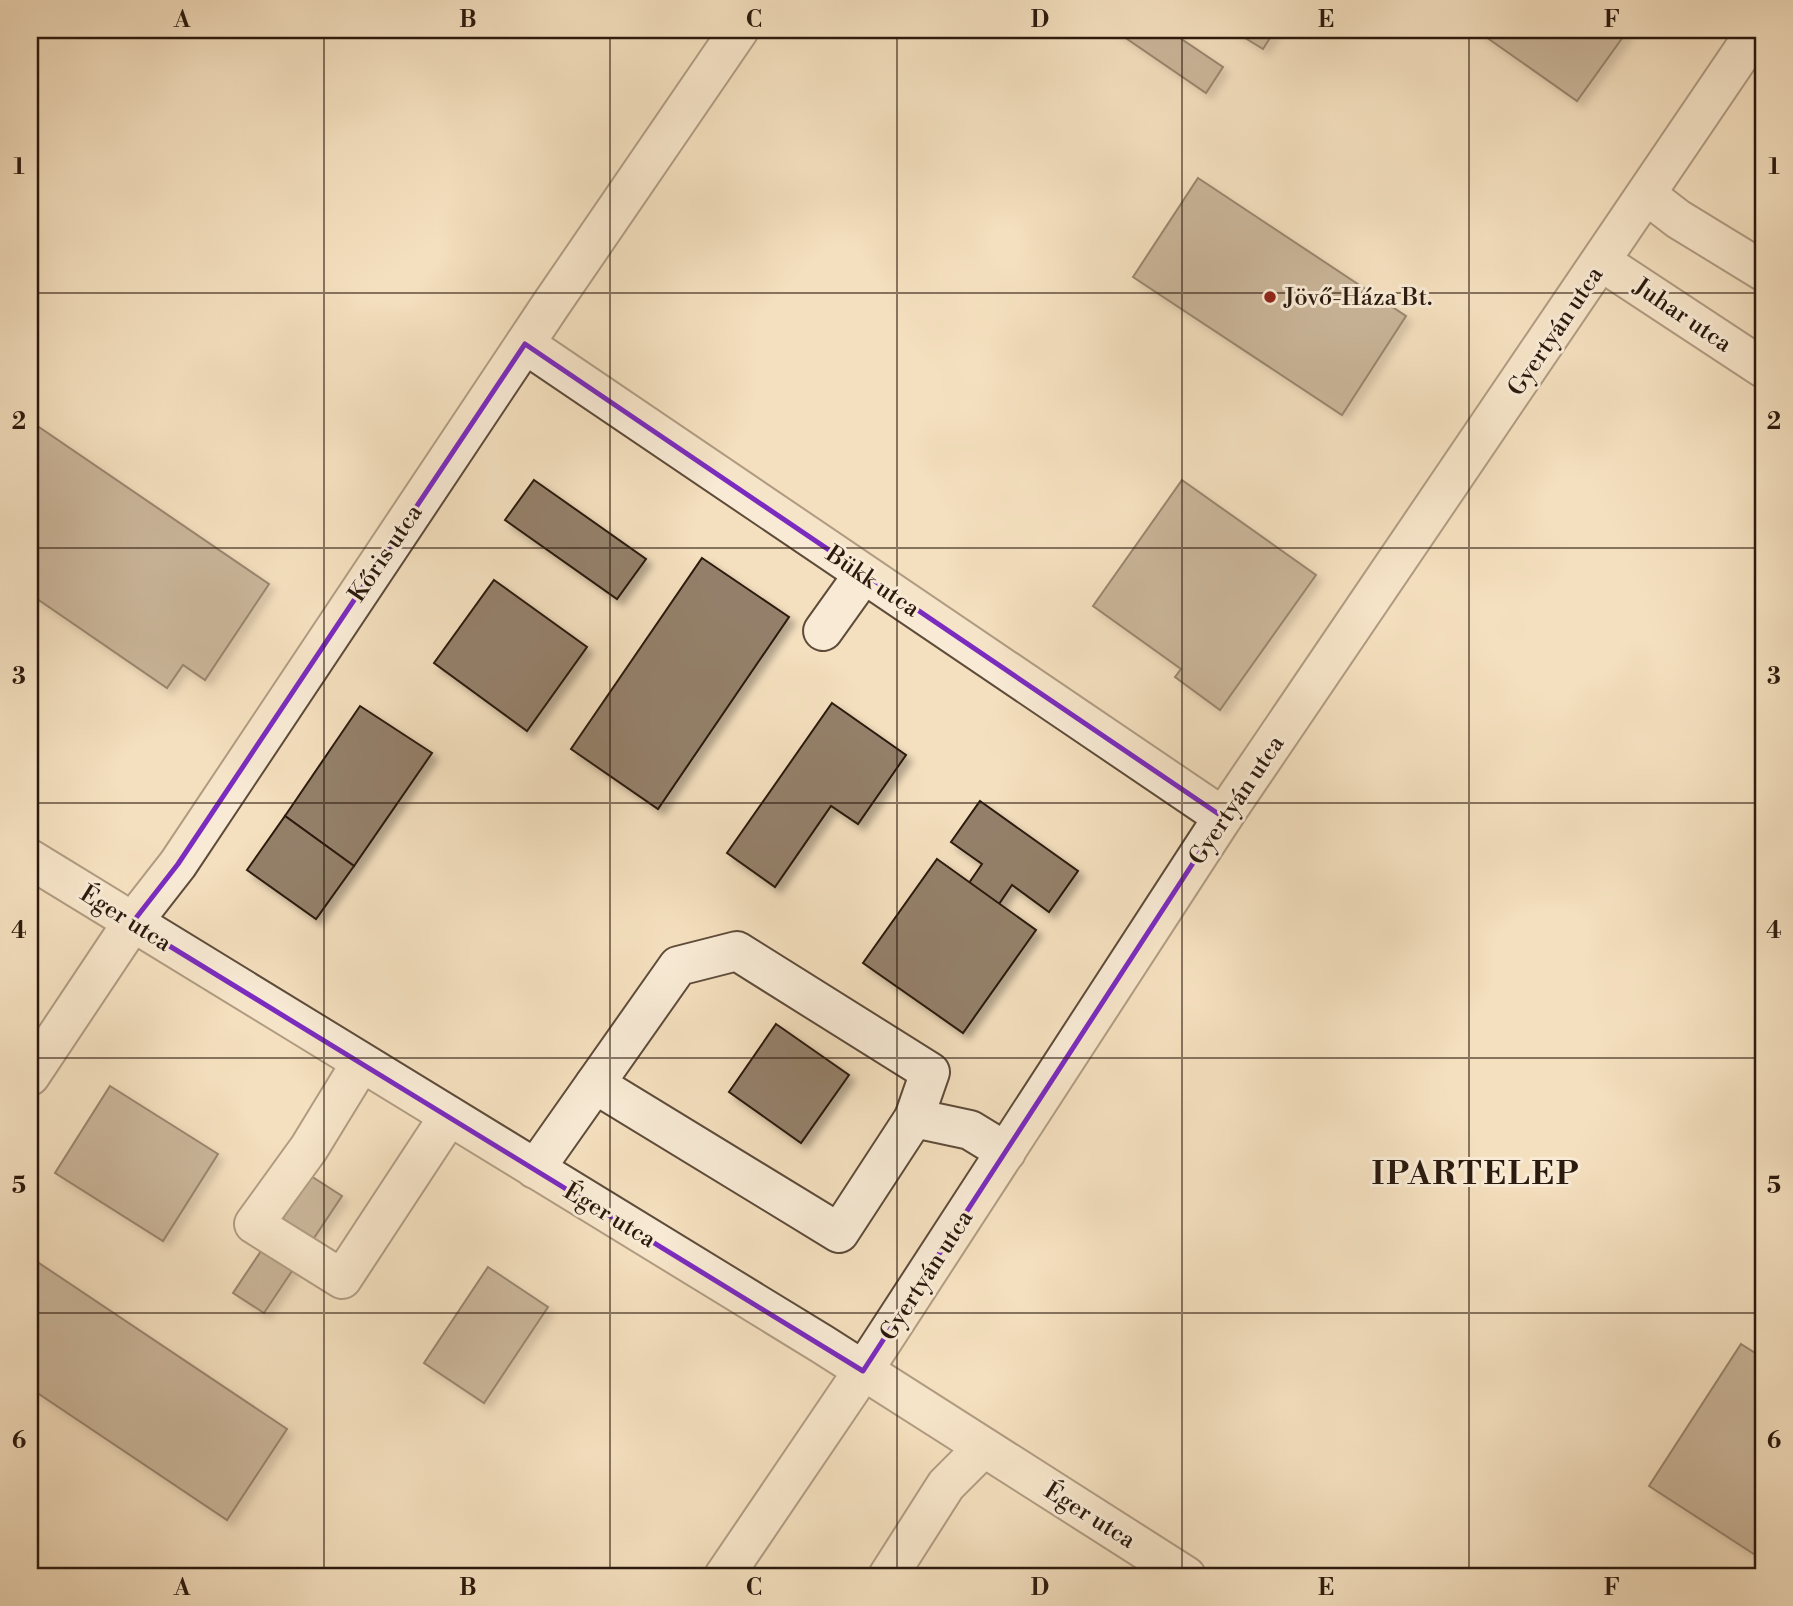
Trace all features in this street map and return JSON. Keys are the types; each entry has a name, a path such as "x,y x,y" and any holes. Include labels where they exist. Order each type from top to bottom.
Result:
{"street":[{"name":"Kőris utca","path":"30,1076 132,923 177,864 739,30"},
{"name":"Gyertyán utca","path":"724,1576 863,1371 1223,817 1757,30"},
{"path":"1647,195 1687,225 1763,271"},
{"name":"Juhar utca","path":"1602,262 1763,368"},
{"name":"Bükk utca","path":"525,344 1223,817"},
{"path":"823,631 863,575"},
{"name":"Éger utca","path":"30,859 863,1371 1186,1576"},
{"path":"535,1169 678,966 737,951 930,1072 914,1118 839,1234 595,1084"},
{"path":"362,1063 309,1148 254,1224 302,1257 342,1279 449,1116"},
{"path":"914,1118 970,1130 1006,1152"},
{"path":"888,1576 946,1485 984,1448"}],"highlighted area":[{"path":"525,344 1223,817 863,1371 132,923 178,864"}],"building":[{"path":"1114,30 1168,30 1223,67 1206,93"},
{"path":"1232,30 1275,30 1263,49"},
{"path":"1476,30 1628,30 1577,101"},
{"name":"Jövő-Háza Bt.","path":"1198,178 1406,316 1342,415 1133,277"},
{"path":"36,425 269,584 205,680 183,665 167,688 30,594 30,435"},
{"path":"534,480 646,559 617,599 505,520"},
{"path":"1182,480 1316,575 1220,710 1175,677 1181,669 1093,606"},
{"path":"702,558 789,617 658,809 571,749"},
{"path":"494,580 587,647 527,731 434,663"},
{"path":"832,703 906,755 858,824 831,806 775,887 727,853"},
{"path":"360,706 432,753 354,866 285,816"},
{"path":"980,801 1078,871 1049,912 1012,885 999,904 969,883 982,864 951,842"},
{"path":"285,816 354,866 316,919 247,870"},
{"path":"937,859 1036,930 963,1033 863,963"},
{"path":"776,1024 849,1075 801,1143 729,1092"},
{"path":"110,1086 218,1154 163,1241 55,1173"},
{"path":"311,1176 342,1196 264,1313 233,1293"},
{"path":"30,1257 287,1429 227,1520 30,1388"},
{"path":"488,1267 548,1307 484,1403 424,1363"},
{"path":"1741,1344 1763,1358 1763,1560 1649,1486"}],"place":[{"name":"Jövő-Háza Bt.","path":"1270,297"}],"district":[{"name":"IPARTELEP","path":"1476,1173"}]}
